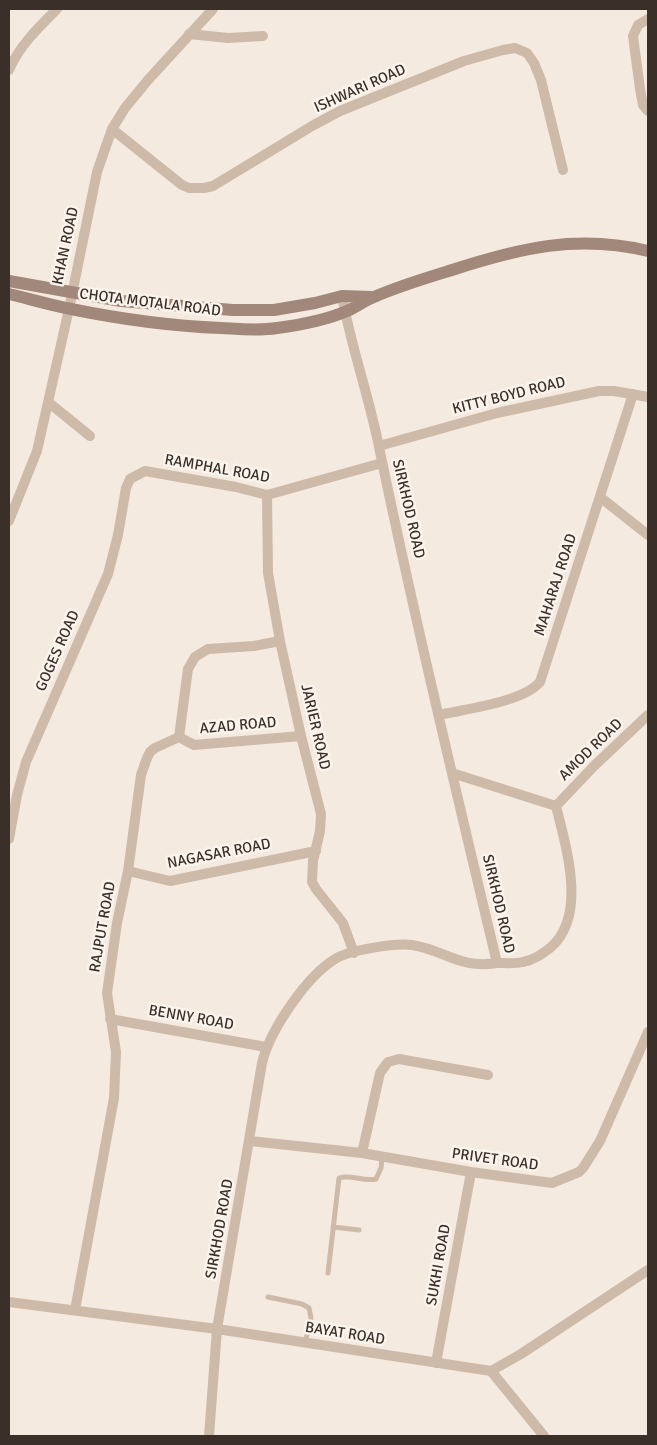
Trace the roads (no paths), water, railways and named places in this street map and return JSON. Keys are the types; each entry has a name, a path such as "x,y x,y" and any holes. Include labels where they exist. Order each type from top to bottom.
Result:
{"street":[{"path":"9,70 14,59 39,27 57,9"},
{"name":"KHAN ROAD","path":"9,521 38,451 97,172 112,129 125,108 212,9"},
{"path":"648,19 638,25 633,36 640,89 644,105 648,111"},
{"path":"189,34 228,38 263,36"},
{"name":"ISHWARI ROAD","path":"112,129 182,185 189,188 214,186 340,111 464,62 515,48 528,53 534,62 541,80 562,170"},
{"name":"CHOTA MOTALA ROAD","path":"9,294 69,309 188,327 257,330 298,324 345,312 373,297 418,280 518,250 553,244 580,243 606,244 648,251"},
{"name":"CHOTA MOTALA ROAD","path":"9,280 121,301 233,310 274,310 342,296 373,297"},
{"name":"SIRKHOD ROAD","path":"209,1436 217,1329 266,1047 275,1030 314,976 337,958 400,944 415,945 465,963 484,965 496,963 379,446 342,296"},
{"name":"KITTY BOYD ROAD","path":"379,446 497,413 600,391 614,391 648,397"},
{"name":"MAHARAJ ROAD","path":"439,715 518,696 534,689 540,682 633,394"},
{"path":"48,402 90,436"},
{"name":"RAMPHAL ROAD","path":"134,477 146,471 236,487 267,496 382,463"},
{"name":"GOGES ROAD","path":"9,839 17,795 26,762 108,574 116,544 126,488 130,479 134,477"},
{"name":"JARIER ROAD","path":"267,496 268,573 280,641 321,814 320,831 312,869 312,882 343,922 354,953"},
{"path":"600,497 648,535"},
{"path":"179,737 188,669 195,657 208,649 254,646 280,641"},
{"name":"AMOD ROAD","path":"556,806 594,766 648,715"},
{"name":"AZAD ROAD","path":"179,737 194,745 301,736"},
{"name":"RAJPUT ROAD","path":"74,1310 114,1098 116,1052 107,992 117,923 128,871 141,776 146,758 155,748 179,737"},
{"path":"452,773 556,806 570,871 570,906 566,926 556,943 541,956 523,962 496,963"},
{"name":"NAGASAR ROAD","path":"128,871 170,880 316,851"},
{"name":"BENNY ROAD","path":"110,1019 266,1047"},
{"name":"PRIVET ROAD","path":"250,1141 362,1153 471,1172 552,1183 579,1172 600,1142 648,1032"},
{"path":"362,1153 380,1073 388,1062 399,1059 488,1075"},
{"name":"SUKHI ROAD","path":"436,1363 471,1172"},
{"path":"544,1436 490,1372 648,1270"},
{"name":"BAYAT ROAD","path":"9,1302 217,1329 490,1372"}],"lane":[{"path":"328,1273 339,1178 376,1179 381,1168 382,1156"},
{"path":"333,1226 359,1230"},
{"path":"268,1297 302,1304 309,1308 311,1318 305,1343"}]}
